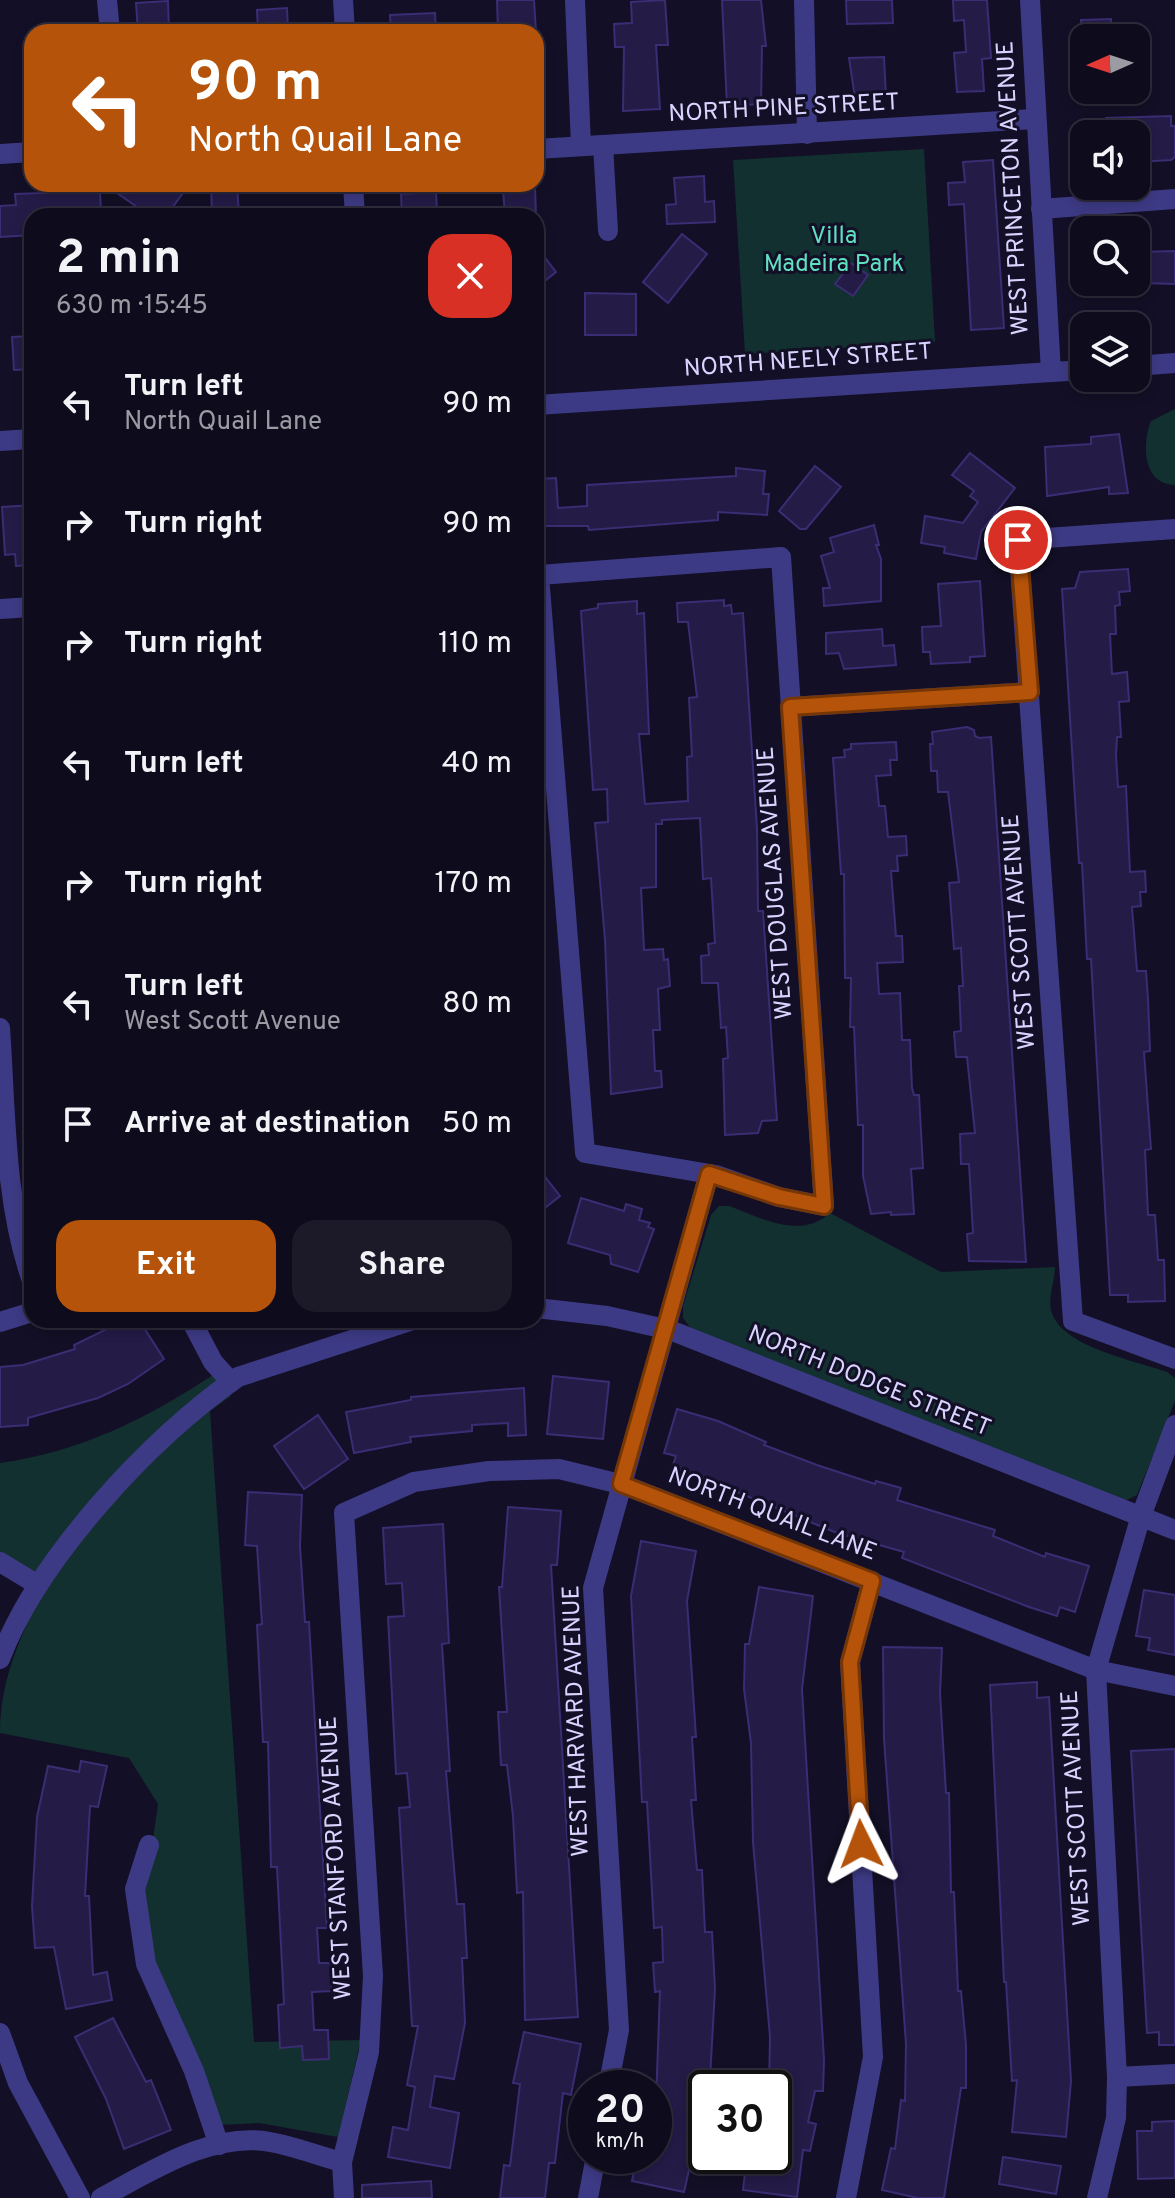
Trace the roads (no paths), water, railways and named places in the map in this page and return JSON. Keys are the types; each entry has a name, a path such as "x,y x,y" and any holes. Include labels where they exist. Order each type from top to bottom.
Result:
{"street":[{"path":"107,0 109,24"},
{"path":"343,0 344,24"},
{"path":"575,0 581,146"},
{"path":"804,0 807,134"},
{"name":"WEST PRINCETON AVENUE","path":"1030,0 1051,372"},
{"name":"NORTH PINE STREET","path":"544,148 1035,119"},
{"path":"603,145 608,231"},
{"path":"0,154 24,152"},
{"path":"1041,209 1175,199"},
{"path":"1150,365 1175,363"},
{"name":"NORTH NEELY STREET","path":"544,404 1070,371"},
{"path":"0,441 24,440"},
{"name":"WEST SCOTT AVENUE","path":"1175,529 1018,540 1073,1321 1175,1359"},
{"name":"WEST DOUGLAS AVENUE","path":"544,575 781,557 824,1206 779,1197 709,1174 585,1153 544,638"},
{"path":"0,609 24,608"},
{"path":"790,707 1030,692"},
{"path":"0,1028 11,1192 24,1258"},
{"name":"WEST HARVARD AVENUE","path":"611,2070 619,2030 593,1588 709,1174"},
{"name":"NORTH DODGE STREET","path":"544,1309 607,1316 665,1329 1140,1519 1175,1530"},
{"path":"0,1322 24,1314"},
{"path":"195,1328 213,1362 231,1382"},
{"path":"0,1659 38,1585 112,1491 163,1438 231,1382 386,1328"},
{"name":"WEST SCOTT AVENUE","path":"1097,2198 1116,2118 1117,2077 1096,1670 1140,1519 1175,1425"},
{"name":"NORTH QUAIL LANE","path":"344,1513 414,1482 489,1471 559,1469 621,1484 1096,1670 1175,1686"},
{"name":"WEST STANFORD AVENUE","path":"344,1513 373,1976 369,2052 342,2162 344,2198"},
{"path":"0,1562 38,1585"},
{"path":"846,2198 873,2057 850,1662 872,1581"},
{"path":"149,1845 135,1889 146,1964 194,2071 219,2145"},
{"path":"0,2033 18,2083 80,2198"},
{"path":"1117,2077 1175,2074"},
{"path":"101,2198 172,2160 219,2145 268,2141 342,2162"},
{"path":"588,2198 593,2174"}],"park label":[{"name":"Villa Madeira Park","path":"834,251"}]}
